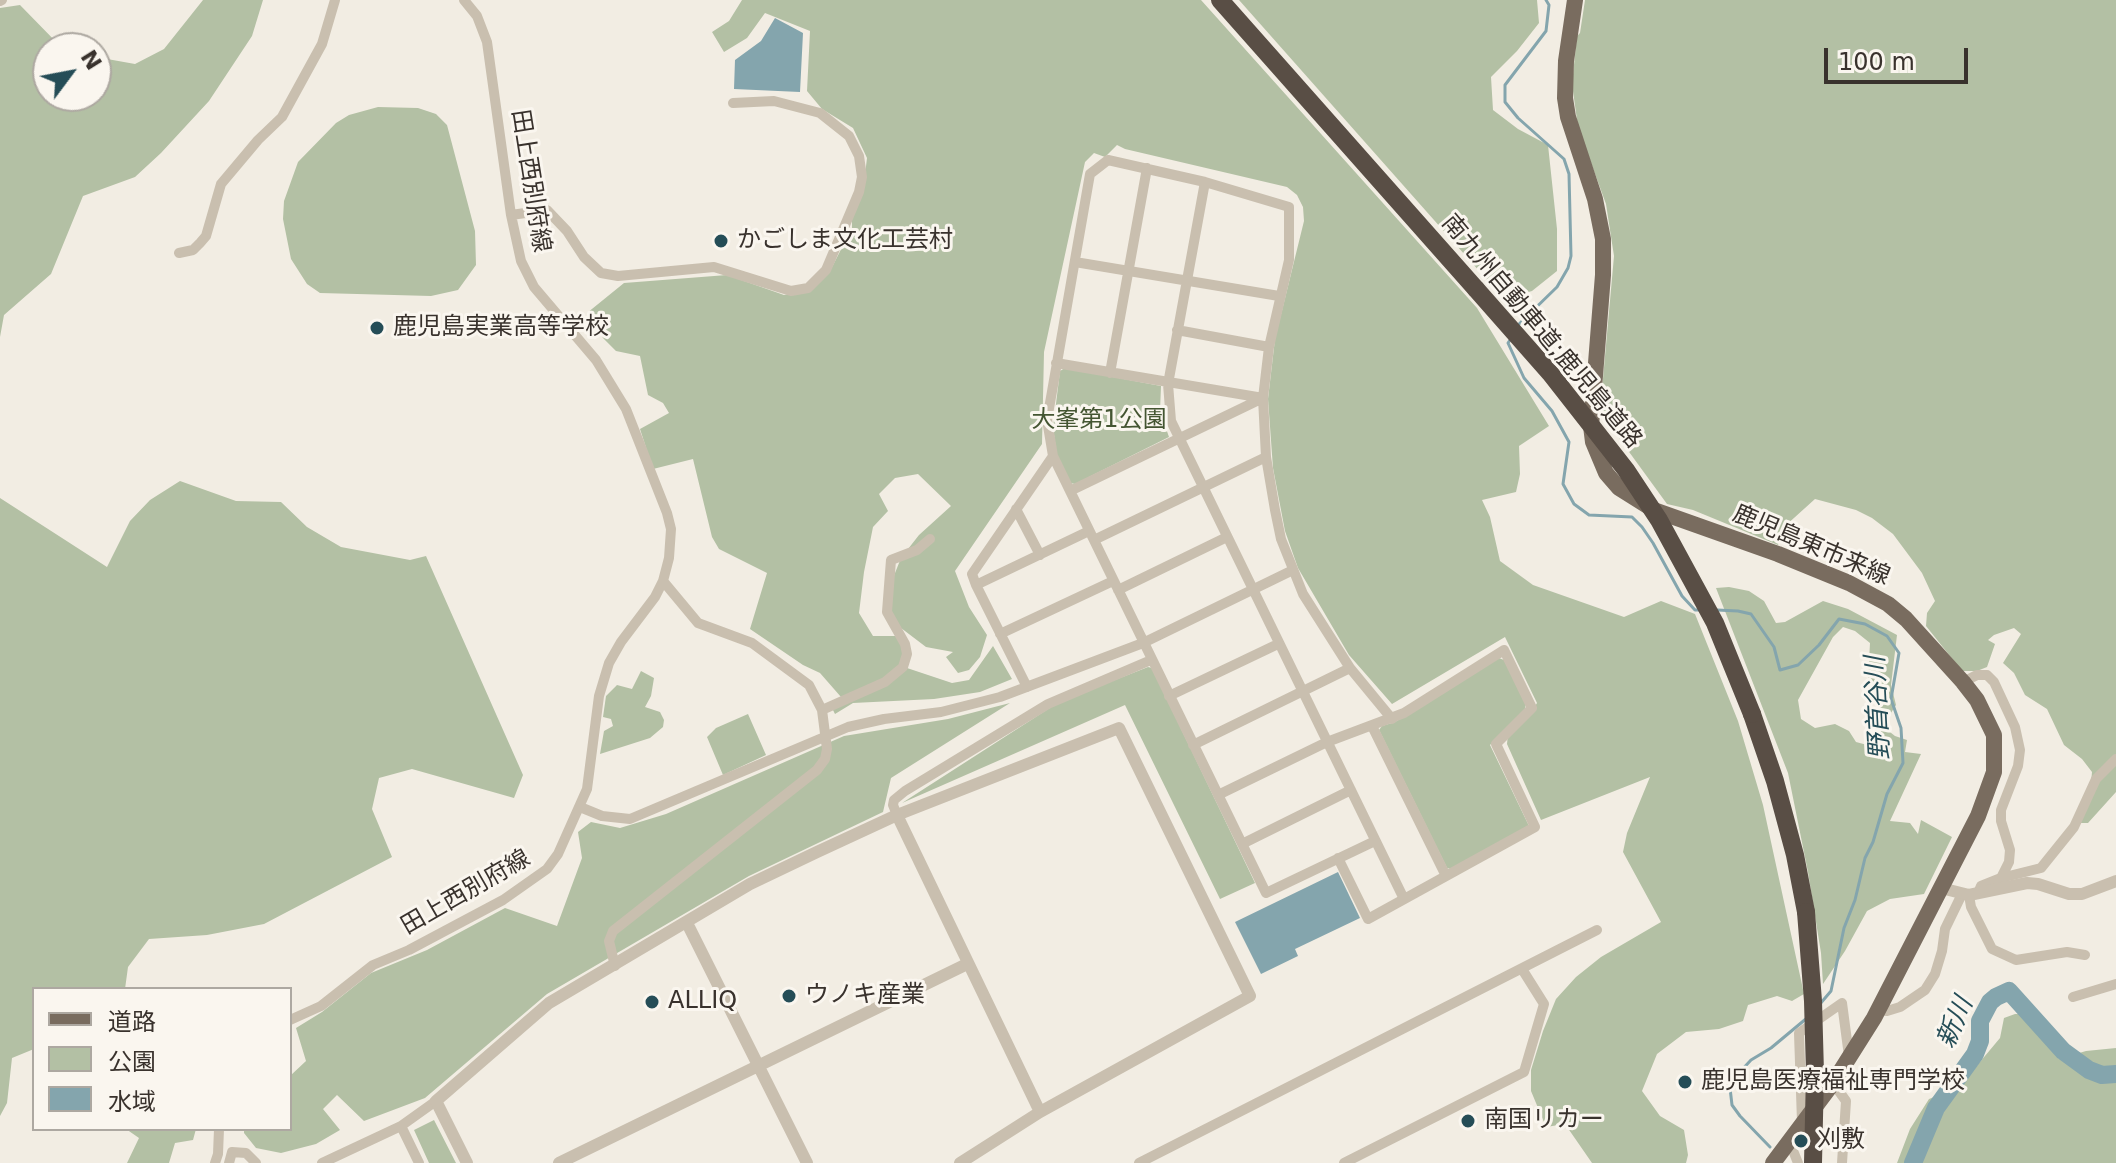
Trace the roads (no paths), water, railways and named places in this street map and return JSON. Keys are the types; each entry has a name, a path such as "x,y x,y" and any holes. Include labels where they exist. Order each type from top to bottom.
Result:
{"highway":[{"name":"南九州自動車道;鹿児島道路","path":"1220,0 1559,385 1626,470 1659,520 1715,623 1775,781 1795,855 1806,912 1813,1001 1813,1163"}],"main road":[{"name":"鹿児島東市来線","path":"1575,0 1566,61 1565,98 1568,117 1595,199 1603,239 1604,267 1591,426 1593,442 1606,473 1619,488 1654,510 1778,554 1871,593 1906,619 1963,682 1977,700 1994,735 1994,772 1978,816 1941,888 1850,1058 1773,1163"}],"street":[{"path":"179,253 193,250 206,236 221,184 282,117 322,44 335,0"},
{"name":"田上西別府線","path":"292,1019 321,1006 373,965 409,950 539,878 558,854 580,807 592,759 603,677 621,642 655,597 663,581 671,543 669,521 626,409 596,360 534,287 521,261 511,215 487,42 477,16 464,0"},
{"path":"511,215 547,210 567,231 584,257 601,273 618,276 714,267 791,291 808,288 826,270 859,192 862,177 859,156 849,136 820,113 774,101 733,103"},
{"path":"1375,841 1266,893 1053,456 1047,420 1090,174 1108,160 1205,182 1289,207 1289,260 1269,347 1263,398 1266,457 1281,539 1293,570 1328,637 1392,719"},
{"path":"1110,373 1147,168"},
{"path":"1205,182 1168,384 1171,421 1404,899"},
{"path":"1075,262 1279,296"},
{"path":"1177,330 1269,347"},
{"path":"1056,363 1263,398"},
{"path":"1070,491 1263,398"},
{"path":"1027,687 972,574 1053,456"},
{"path":"976,585 1040,555 1203,488 1266,457"},
{"path":"1016,509 1040,555"},
{"path":"1000,634 1227,537"},
{"path":"822,710 885,682 903,667 907,654 905,644 887,612 891,560 917,550 930,539"},
{"path":"580,807 602,816 630,819 826,735 884,719 975,705 1143,643 1293,570"},
{"path":"615,966 609,941 613,931 817,770 825,759 826,735 822,710 809,685 752,643 698,623 663,581"},
{"path":"1169,696 1278,644"},
{"path":"1218,795 1327,742 1392,719 1504,650 1532,708 1496,744 1535,827 1368,919 1338,858"},
{"path":"1040,1112 897,815 894,800 1048,704 1151,660"},
{"path":"1193,745 1350,668"},
{"path":"1963,682 1977,675 1987,675 1994,682 2015,727 2020,750 2018,766 2001,810 2001,821 2010,850 2009,862 2001,878"},
{"path":"1372,726 1446,876"},
{"path":"322,1163 401,1126 436,1101 549,1003 750,884 897,815 1119,728 1250,996 1040,1112 960,1163"},
{"path":"1878,1010 1900,1007 1925,990 1935,974 1945,929 1970,894 2001,878 2041,868 2074,827 2096,779 2116,759"},
{"path":"1242,844 1351,790"},
{"path":"1941,888 1970,894 2027,883 2069,894 2082,894 2116,881"},
{"path":"1970,894 1971,907 1992,949 2016,960 2067,952 2085,955"},
{"path":"687,923 807,1163"},
{"path":"1146,1161 1597,930"},
{"path":"559,1163 967,964"},
{"path":"1344,1163 1524,1072 1544,1004 1522,969"},
{"path":"2073,997 2116,984"},
{"path":"1802,1122 1799,1033 1842,1003 1850,1058"},
{"path":"1833,1083 1846,1101 1842,1163"},
{"path":"436,1101 467,1163"},
{"path":"401,1126 419,1163"},
{"path":"215,1163 219,1131"},
{"path":"1787,1144 1798,1163"},
{"path":"349,1151 354,1163"},
{"path":"229,1163 232,1152 246,1153 256,1163"}],"water":[{"path":"775,18 803,33 800,92 734,89 735,60 761,41"},
{"path":"1338,872 1360,918 1295,949 1298,956 1261,974 1235,922"}],"waterway":[{"name":"野首谷川","path":"1517,326 1557,287 1571,256 1569,174 1564,159 1518,118 1505,102 1505,85 1546,31 1549,5 1546,0"},
{"name":"野首谷川","path":"1510,340 1508,343 1524,378 1552,411 1569,442 1563,484 1574,504 1589,515 1632,517 1653,543 1682,596 1695,610 1702,610"},
{"name":"野首谷川","path":"1717,610 1751,614 1774,647 1780,670 1798,665 1839,619 1865,624 1887,636 1899,653 1891,699 1901,728 1903,763 1887,794 1865,858 1855,900 1844,928 1831,991 1820,1004"},
{"name":"新川","path":"1913,1163 1936,1108 1975,1054 1980,1041 1980,1021 1990,1002 2009,991 2063,1051 2089,1070 2102,1075 2116,1074"},
{"name":"野首谷川","path":"1770,1147 1732,1105 1730,1088 1751,1060 1807,1018"}],"place":[{"name":"かごしま文化工芸村","path":"721,241"},
{"name":"鹿児島実業高等学校","path":"377,328"},
{"name":"ウノキ産業","path":"789,996"},
{"name":"ALLIQ","path":"652,1002"},
{"name":"鹿児島医療福祉専門学校","path":"1685,1082"},
{"name":"南国リカー","path":"1468,1121"},
{"name":"刈敷","path":"1801,1141"}],"park label":[{"name":"大峯第1公園","path":"1099,421"}]}
